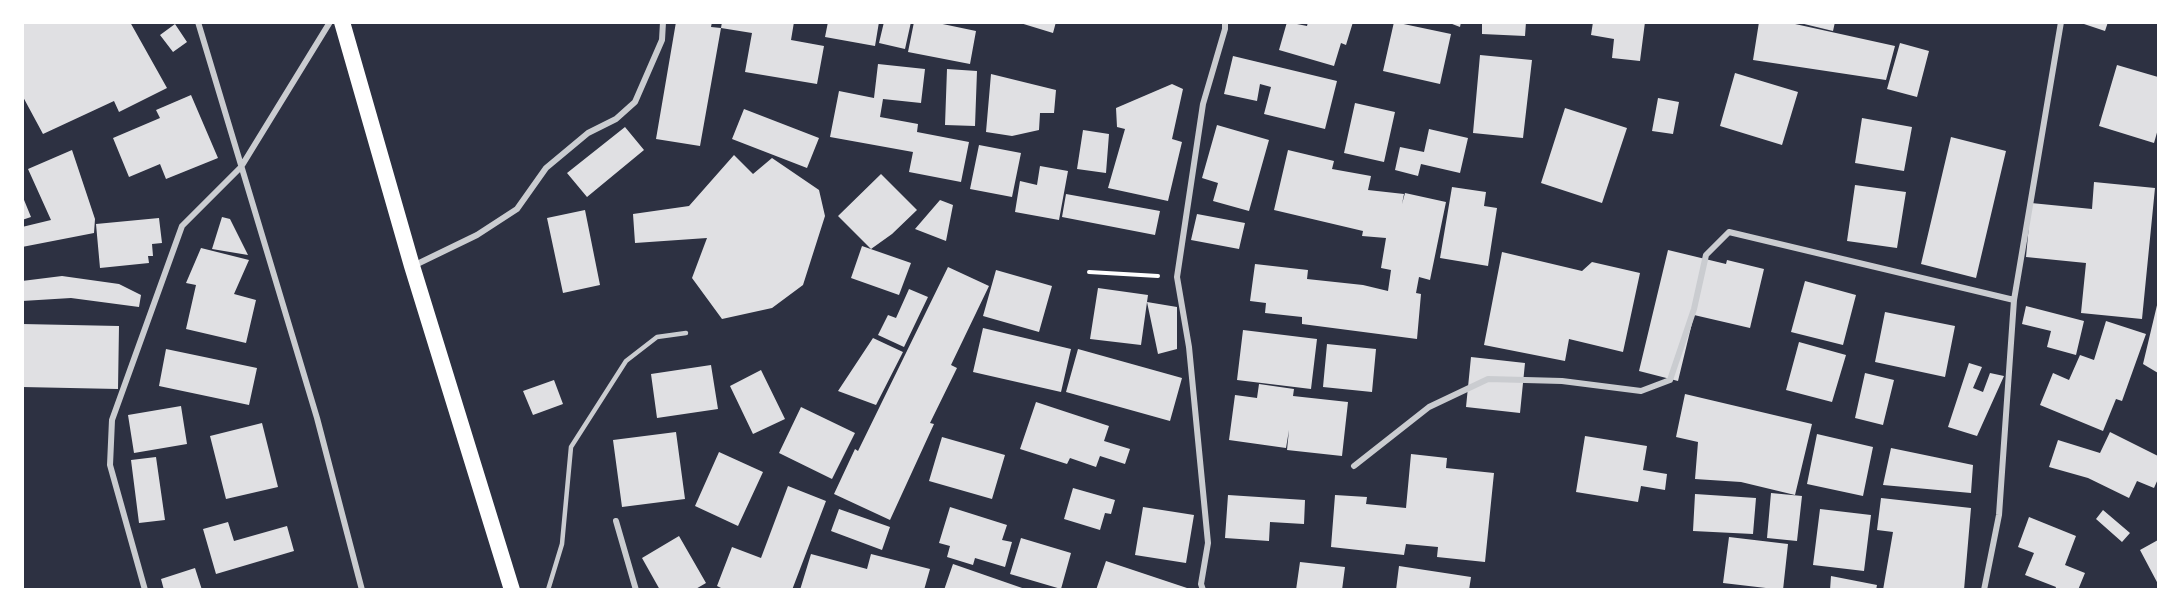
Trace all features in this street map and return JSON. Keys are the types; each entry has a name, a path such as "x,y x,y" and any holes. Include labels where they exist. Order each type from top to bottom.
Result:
{"highway":[{"path":"342,22 412,266 512,590"}],"street":[{"path":"198,22 317,418 362,590"},
{"path":"145,590 110,465 112,420 182,226 241,166 330,22"},
{"path":"412,266 477,236 517,209 546,168 588,133 616,119 635,102 662,40 663,22"},
{"path":"1203,590 1201,584 1208,543 1189,347 1177,277 1203,104 1225,29 1225,22"},
{"path":"1984,590 1999,515 2014,300 2061,22"},
{"path":"1354,466 1429,407 1488,379 1562,381 1641,391 1670,380 1694,309 1706,255 1729,232 2014,300"},
{"path":"616,521 636,590"}],"lane":[{"path":"548,590 562,544 571,447 626,360 657,337 686,333"}],"path":[{"path":"1089,272 1177,277"}],"building":[{"path":"22,22 130,22 167,88 119,112 114,101 43,134 22,95"},
{"path":"676,22 712,22 711,27 721,28 700,146 656,139"},
{"path":"722,22 794,22 791,40 824,46 817,84 745,72 752,33 721,28"},
{"path":"828,22 879,22 875,46 825,37"},
{"path":"884,22 911,22 905,49 879,43"},
{"path":"914,22 933,22 976,31 970,64 908,52"},
{"path":"1017,22 1056,22 1053,33"},
{"path":"1287,22 1307,26 1308,22 1353,22 1346,45 1341,43 1334,66 1279,50"},
{"path":"1394,22 1451,34 1440,84 1383,71"},
{"path":"1447,22 1461,22 1460,27"},
{"path":"1482,22 1526,22 1525,36 1482,34"},
{"path":"1593,22 1645,22 1640,61 1612,58 1614,39 1591,35"},
{"path":"1759,22 1786,22 1895,46 1886,80 1753,60"},
{"path":"1796,22 1835,22 1833,31"},
{"path":"2078,22 2108,22 2105,31"},
{"path":"175,24 187,42 173,52 160,35"},
{"path":"1900,43 1929,51 1917,97 1887,89"},
{"path":"1480,55 1532,60 1523,138 1473,133"},
{"path":"1233,56 1337,81 1325,129 1264,114 1271,87 1260,84 1257,101 1224,94"},
{"path":"878,64 925,69 921,103 883,99 880,117 918,124 917,132 969,142 961,182 909,172 913,152 830,137 839,91 874,98"},
{"path":"2117,65 2158,77 2158,129 2154,143 2099,126"},
{"path":"947,69 977,71 975,126 945,125"},
{"path":"1735,73 1798,92 1782,145 1720,126"},
{"path":"991,74 1056,90 1054,113 1040,113 1039,130 1012,136 986,132"},
{"path":"1172,84 1183,89 1172,139 1182,142 1168,201 1108,188 1125,129 1117,127 1116,108"},
{"path":"191,95 218,158 166,179 160,164 129,177 113,138 160,118 156,110"},
{"path":"1658,98 1679,102 1673,134 1652,131"},
{"path":"1355,103 1395,112 1384,162 1344,153"},
{"path":"1565,108 1627,128 1602,203 1541,183"},
{"path":"744,109 819,138 807,168 732,139"},
{"path":"1862,118 1912,127 1904,171 1855,163"},
{"path":"1217,125 1269,140 1249,211 1213,201 1218,183 1202,178"},
{"path":"625,127 644,150 587,197 567,173"},
{"path":"1429,129 1468,138 1460,173 1421,164 1418,176 1395,170 1400,147 1424,152"},
{"path":"1083,130 1109,134 1106,173 1077,169"},
{"path":"1951,137 2006,151 1976,278 1921,264"},
{"path":"979,145 1021,153 1012,197 970,189"},
{"path":"72,150 95,219 94,233 22,247 22,227 51,220 28,169"},
{"path":"1288,150 1334,161 1332,169 1371,176 1368,190 1404,194 1402,204 1405,193 1446,202 1430,280 1419,277 1416,293 1421,294 1417,339 1302,324 1302,317 1265,313 1266,303 1250,301 1255,264 1308,270 1307,279 1363,285 1388,291 1391,270 1381,268 1386,238 1362,236 1363,231 1274,210"},
{"path":"734,155 753,174 772,158 819,190 825,216 803,285 772,308 722,319 692,278 707,238 635,243 633,214 689,206"},
{"path":"1040,166 1068,171 1059,220 1015,212 1020,181 1037,185"},
{"path":"881,174 917,210 892,234 871,249 838,216"},
{"path":"2094,182 2155,188 2142,319 2081,313 2086,263 2026,257 2031,203 2092,209"},
{"path":"1855,185 1906,192 1897,248 1847,241"},
{"path":"1452,187 1486,192 1484,206 1497,208 1488,266 1440,258"},
{"path":"1066,194 1160,211 1155,235 1062,217"},
{"path":"22,195 31,217 22,220"},
{"path":"940,200 953,205 946,241 915,229"},
{"path":"585,210 600,285 563,293 547,218"},
{"path":"1197,214 1245,223 1239,249 1191,240"},
{"path":"222,217 230,219 248,255 212,249"},
{"path":"159,218 162,243 152,244 153,256 148,256 149,263 100,268 96,224"},
{"path":"862,246 911,263 899,295 851,278"},
{"path":"201,248 249,260 234,294 256,300 246,343 186,329 196,285 186,283"},
{"path":"1668,250 1726,264 1727,260 1764,269 1750,328 1694,315 1678,381 1639,371"},
{"path":"1502,252 1582,271 1592,262 1640,273 1623,352 1569,339 1565,361 1484,345"},
{"path":"948,267 989,286 951,365 957,368 930,423 934,424 890,520 834,494 855,449 858,451"},
{"path":"996,270 1052,286 1039,332 983,316"},
{"path":"62,276 119,284 141,295 139,307 71,298 22,301 22,281"},
{"path":"1805,281 1856,295 1843,345 1791,332"},
{"path":"1098,288 1148,295 1141,345 1090,339"},
{"path":"909,289 928,297 904,347 878,335 888,315 896,318"},
{"path":"2158,301 2158,373 2143,364"},
{"path":"1147,302 1177,307 1177,349 1158,354"},
{"path":"2026,306 2084,321 2076,355 2047,347 2051,331 2022,324"},
{"path":"1885,312 1955,326 1945,377 1875,362"},
{"path":"2106,321 2146,334 2122,401 2116,399 2103,431 2040,405 2053,373 2069,380 2080,355 2094,360"},
{"path":"22,324 119,326 118,389 22,387"},
{"path":"983,328 1071,349 1061,392 973,372"},
{"path":"1243,330 1317,339 1311,389 1237,380"},
{"path":"873,338 903,352 876,405 838,391"},
{"path":"1799,342 1846,355 1832,402 1786,390"},
{"path":"1327,344 1376,349 1372,392 1323,387"},
{"path":"166,349 257,368 249,405 159,386"},
{"path":"1078,349 1182,378 1170,421 1066,392"},
{"path":"1471,357 1525,363 1520,413 1466,407"},
{"path":"1969,363 1982,367 1973,388 1983,392 1990,373 2004,376 1977,436 1948,427"},
{"path":"711,365 718,409 657,418 651,374"},
{"path":"761,370 785,419 753,434 730,386"},
{"path":"1865,373 1894,380 1883,425 1855,418"},
{"path":"554,380 563,404 533,415 523,391"},
{"path":"1259,384 1294,389 1293,396 1348,402 1342,456 1287,450 1289,430 1286,448 1229,440 1235,395 1257,398"},
{"path":"1685,394 1812,424 1795,495 1741,482 1695,479 1698,442 1676,437"},
{"path":"1036,402 1109,426 1104,441 1130,449 1125,464 1100,456 1096,467 1070,458 1067,464 1020,449"},
{"path":"181,406 187,444 134,453 128,415"},
{"path":"801,407 855,433 832,479 779,453"},
{"path":"262,423 278,487 226,499 210,436"},
{"path":"676,432 685,499 622,507 613,440"},
{"path":"2110,432 2158,456 2158,479 2154,488 2137,481 2129,498 2088,478 2049,467 2058,440 2100,453"},
{"path":"1817,434 1873,447 1863,496 1807,484"},
{"path":"1585,436 1647,446 1643,470 1667,474 1665,490 1641,486 1638,502 1576,492"},
{"path":"942,437 1005,455 992,499 929,481"},
{"path":"1891,448 1973,465 1971,493 1883,485"},
{"path":"719,452 763,472 738,526 695,506"},
{"path":"1411,454 1447,458 1446,468 1494,473 1485,562 1437,557 1438,547 1406,544 1404,555 1331,547 1335,495 1367,497 1366,504 1406,508"},
{"path":"156,457 165,520 139,523 131,460"},
{"path":"788,486 826,501 792,590 725,590 717,586 732,547 761,558"},
{"path":"1073,488 1115,500 1111,514 1105,513 1100,530 1064,519"},
{"path":"1771,493 1802,496 1797,541 1767,538"},
{"path":"1695,494 1756,498 1753,534 1693,531"},
{"path":"1228,495 1305,500 1304,524 1270,522 1269,541 1225,538"},
{"path":"1881,498 1971,508 1964,590 1883,590 1893,532 1877,530"},
{"path":"950,507 1007,525 1002,540 1012,542 1005,567 975,558 973,565 947,557 950,546 939,543"},
{"path":"1143,507 1194,515 1186,563 1135,555"},
{"path":"839,509 890,527 882,550 831,531"},
{"path":"1820,509 1871,515 1864,571 1813,565"},
{"path":"2103,510 2130,533 2122,542 2096,519"},
{"path":"2029,517 2076,536 2065,565 2085,573 2078,590 2055,590 2056,587 2025,575 2034,553 2018,547"},
{"path":"228,522 234,541 287,526 294,551 216,574 203,529"},
{"path":"679,536 706,583 694,590 660,590 642,558"},
{"path":"1729,537 1788,544 1783,590 1723,583"},
{"path":"1021,538 1071,553 1061,589 1010,574"},
{"path":"2158,540 2158,584 2140,550"},
{"path":"811,554 867,569 871,554 930,569 924,590 800,590"},
{"path":"1106,561 1190,589 1190,590 1096,590"},
{"path":"1300,562 1345,567 1342,590 1296,590"},
{"path":"953,564 1025,589 1025,590 944,590"},
{"path":"1399,566 1471,577 1469,590 1396,590"},
{"path":"195,568 202,590 164,590 161,579"},
{"path":"1831,576 1877,585 1876,590 1830,590"}]}
